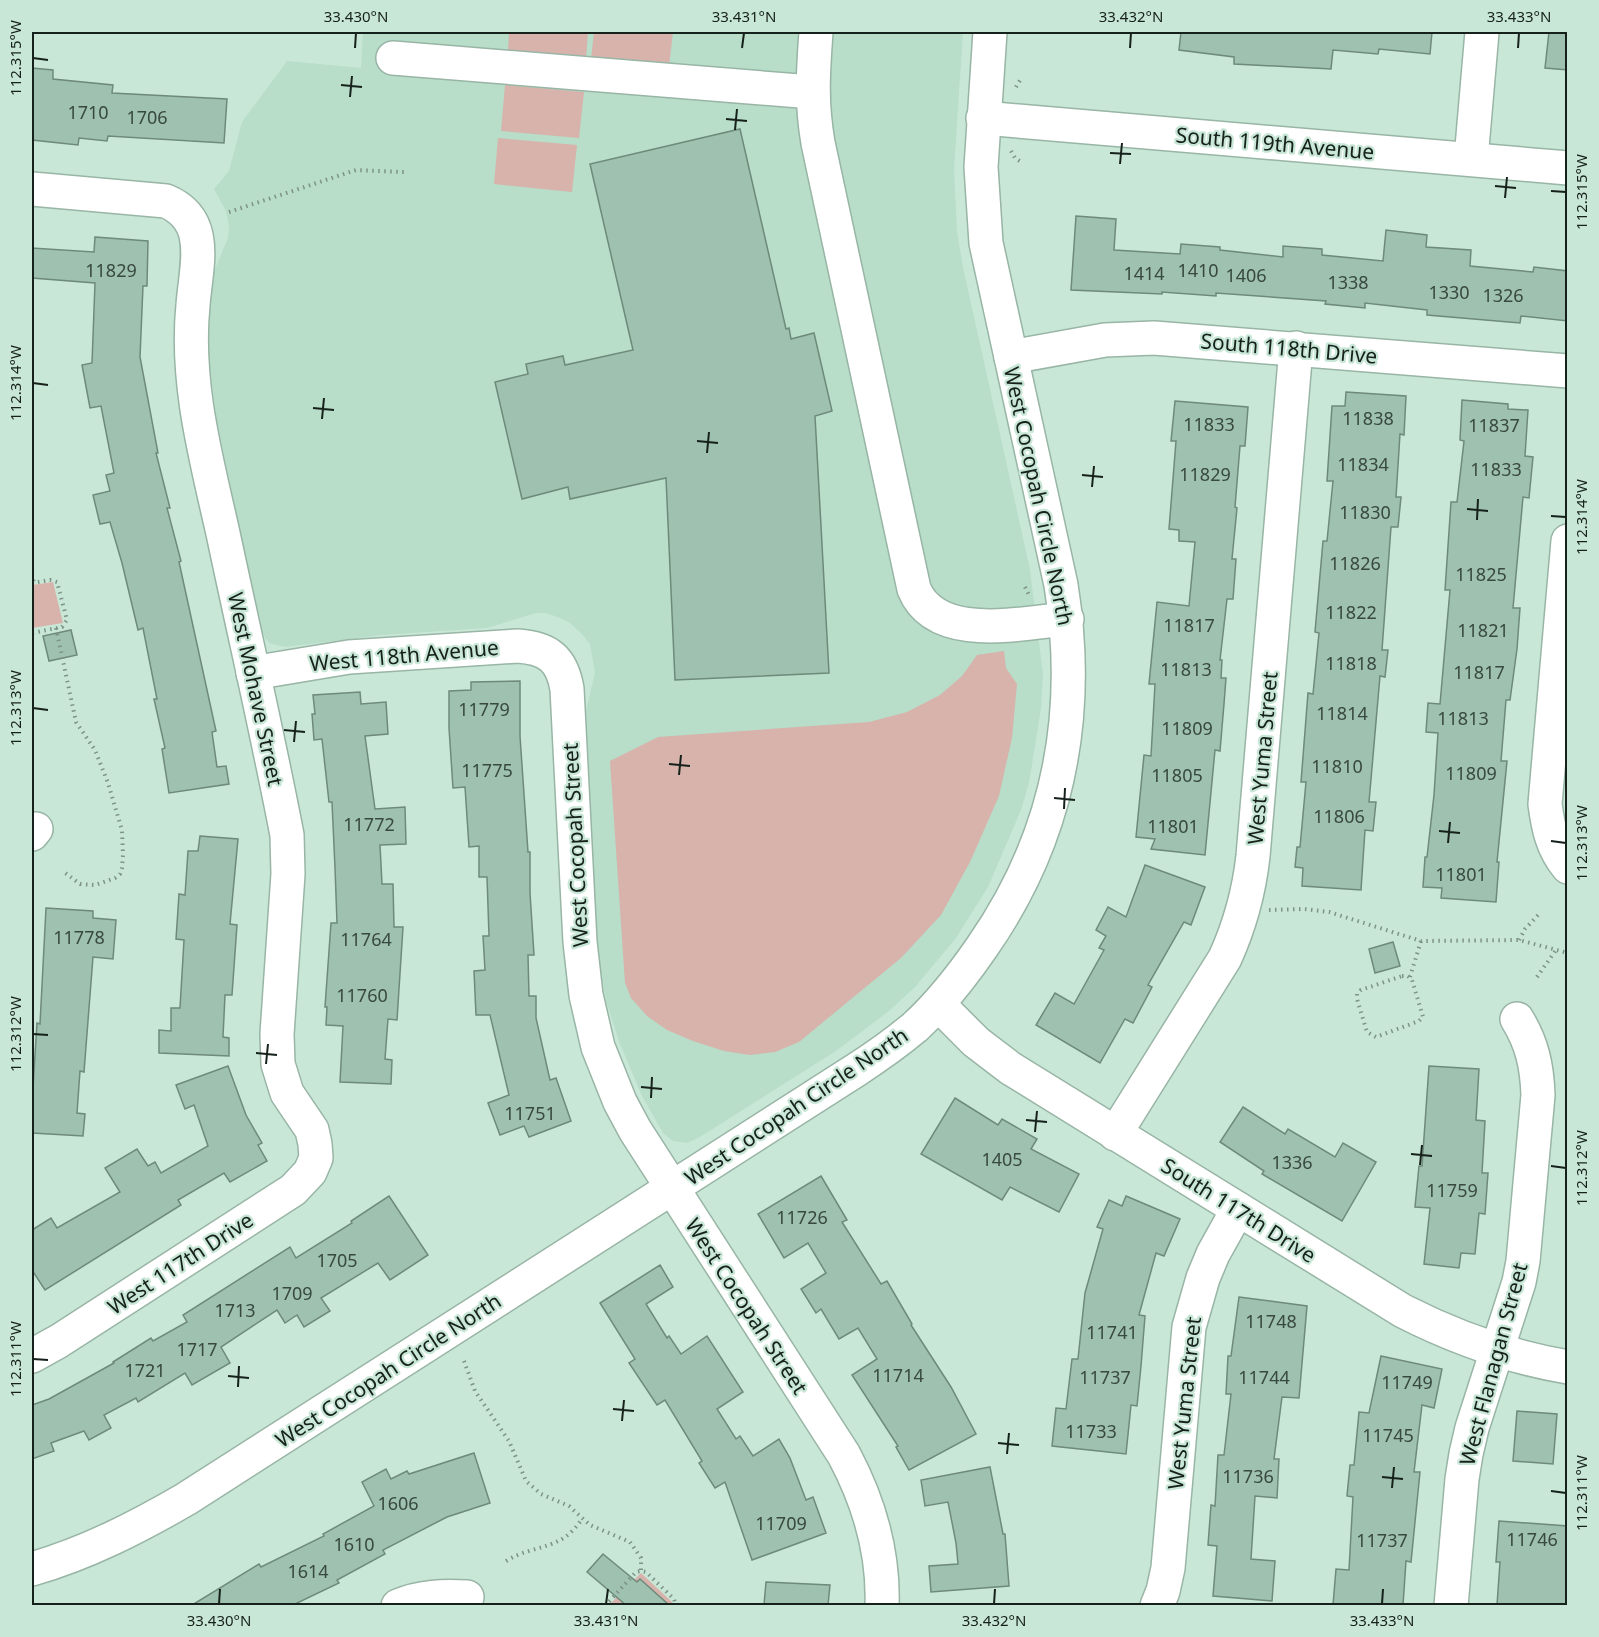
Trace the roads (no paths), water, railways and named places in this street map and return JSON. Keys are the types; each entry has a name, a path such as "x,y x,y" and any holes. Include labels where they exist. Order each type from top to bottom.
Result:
{"street":[{"path":"816,32 812,92 818,143 918,599 927,610 939,618 966,625 1002,625 1067,619"},
{"name":"West Cocopah Circle North","path":"32,1569 100,1545 158,1515 874,1058 915,1026 938,1004 974,959 1009,906 1037,847 1059,772 1068,718 1069,662 1067,619 1055,551 985,234 981,175 982,118 990,32"},
{"path":"1471,159 1482,32"},
{"path":"393,58 812,92"},
{"name":"South 119th Avenue","path":"982,118 1568,168"},
{"name":"West Mohave Street","path":"32,189 166,201 179,207 189,216 195,228 197,242 191,340 196,406 287,835 288,874 277,1034 278,1064 287,1093 312,1130 316,1158"},
{"name":"South 118th Drive","path":"1011,357 1076,344 1129,338 1176,339 1568,371"},
{"name":"West Yuma Street","path":"1115,1134 1225,958 1247,898 1253,856 1296,348"},
{"path":"1568,541 1545,804 1552,841 1568,867"},
{"name":"West 118th Avenue","path":"253,673 349,657 518,646 543,651 553,657"},
{"name":"West Cocopah Street","path":"553,657 560,666 567,689 580,942 591,1022 601,1055 620,1102 641,1140 844,1455 866,1502 874,1526 882,1579 882,1605"},
{"name":"South 117th Drive","path":"938,1004 992,1055 1115,1134 1403,1311 1462,1339 1498,1352 1568,1367"},
{"name":"West Flanagan Street","path":"1451,1605 1466,1454 1523,1261 1538,1095 1534,1055 1517,1019"},
{"name":"West 117th Drive","path":"32,1356 59,1341 293,1190 310,1172 316,1158"},
{"name":"West Yuma Street","path":"1157,1605 1168,1568 1189,1327 1203,1278 1213,1254 1238,1209"},
{"path":"398,1605 429,1597 467,1597"}]}
